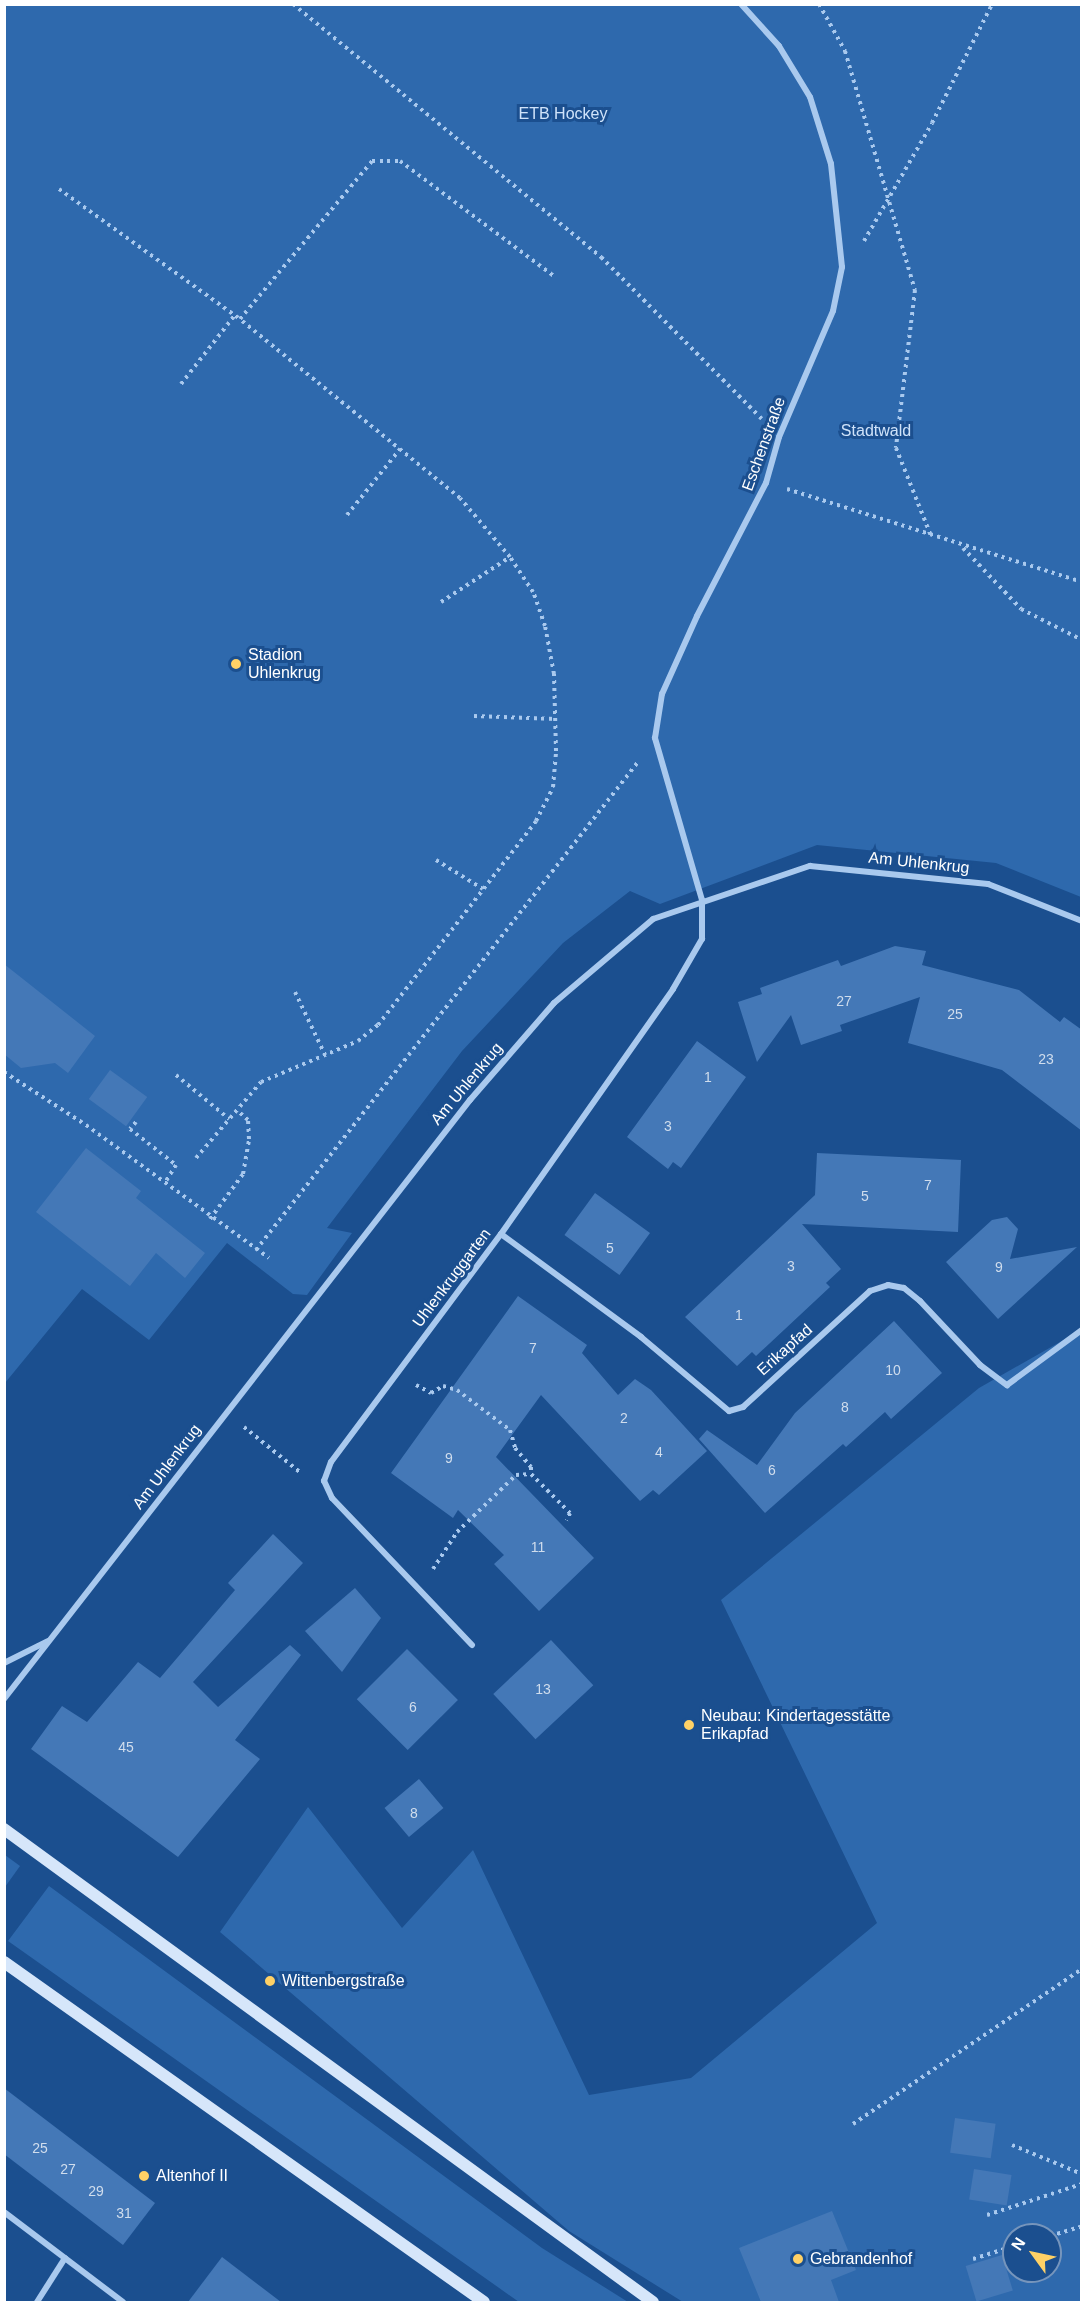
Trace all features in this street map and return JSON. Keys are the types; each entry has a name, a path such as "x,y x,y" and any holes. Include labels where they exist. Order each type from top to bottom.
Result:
{"main road":[{"path":"4,1829 653,2302"},
{"path":"4,1962 484,2302"}],"street":[{"name":"Eschenstraße","path":"702,900 655,738 662,694 678,655 766,483 779,437 833,311 842,267 831,164 810,97 779,46 741,4"},
{"name":"Am Uhlenkrug","path":"4,1699 462,1109 554,1003 653,919 702,900 810,866 988,884 1082,921"},
{"name":"Uhlenkruggarten","path":"472,1645 332,1498 324,1481 332,1462 501,1234 673,989 702,939 702,900"},
{"name":"Erikapfad","path":"501,1234 641,1337 729,1411 743,1407 870,1291 888,1285 904,1288 920,1301 980,1365 1007,1385 1082,1330"},
{"name":"Am Uhlenkrug","path":"4,1663 51,1639"},
{"path":"4,2212 123,2302"},
{"path":"37,2302 65,2258"}],"path":[{"path":"293,4 601,257 779,437"},
{"path":"819,4 845,51 890,198 915,290 915,310 896,448 931,536"},
{"path":"842,267 873,230 992,4"},
{"path":"240,319 372,161 400,161 555,277"},
{"path":"59,189 235,315 460,498 510,556 533,592 544,626 554,674 556,719 553,787 537,821 378,1025 358,1041 261,1082 196,1158"},
{"path":"181,384 235,315"},
{"path":"347,515 400,449"},
{"path":"766,483 963,548 1082,582"},
{"path":"963,548 1021,609 1082,640"},
{"path":"441,602 510,556"},
{"path":"474,716 556,719"},
{"path":"256,1250 655,738"},
{"path":"436,860 483,889"},
{"path":"295,992 325,1055"},
{"path":"4,1072 86,1125 210,1219 269,1258"},
{"path":"176,1075 229,1119"},
{"path":"210,1219 243,1174 249,1129 248,1120 237,1110"},
{"path":"136,1122 130,1129 176,1164 164,1184"},
{"path":"398,1373 431,1393 443,1386 470,1399 510,1430 515,1448 531,1467 531,1474 570,1513 567,1520"},
{"path":"266,1444 302,1474"},
{"path":"419,1590 457,1532 516,1475 531,1474"},
{"path":"853,2124 1082,1970"},
{"path":"1012,2145 1082,2174"},
{"path":"987,2215 1082,2184"},
{"path":"1062,2232 1082,2226"},
{"path":"973,2259 1002,2250"}],"green space":[{"path":"4,5 1081,5 1081,897 996,863 817,845 660,904 630,891 563,943 462,1051 327,1228 352,1233 307,1295 293,1294 227,1243 149,1340 82,1289 5,1383"},
{"path":"1081,1330 1081,2302 683,2302 569,2231 220,1932 308,1807 402,1928 473,1850 589,2095 691,2078 877,1923 721,1600 979,1388"},
{"path":"5,1855 20,1866 5,1887"},
{"path":"49,1886 542,2248 628,2302 519,2302 8,1941"}],"building":[{"path":"895,946 926,951 922,965 1019,990 1060,1022 1064,1017 1082,1030 1082,1131 1002,1070 908,1043 920,997 840,1025 842,1031 801,1045 791,1015 757,1062 738,1002 762,994 760,988 838,960 841,966"},
{"path":"4,964 95,1036 68,1073 55,1063 21,1068 4,1054"},
{"path":"697,1041 746,1077 681,1168 673,1162 668,1169 627,1137"},
{"path":"110,1070 147,1097 126,1126 89,1099"},
{"path":"86,1148 141,1191 136,1198 205,1253 185,1278 156,1253 130,1286 36,1212"},
{"path":"817,1153 961,1160 958,1232 802,1224 841,1269 826,1283 830,1287 756,1356 752,1352 737,1366 685,1317 815,1195"},
{"path":"595,1193 650,1233 619,1275 564,1235"},
{"path":"1007,1217 1018,1229 1010,1259 1077,1247 998,1319 946,1262 992,1220"},
{"path":"518,1296 587,1345 582,1353 618,1395 635,1379 651,1390 707,1451 659,1495 653,1490 640,1501 541,1395 496,1457 594,1558 539,1611 494,1564 504,1555 458,1510 453,1518 391,1473"},
{"path":"894,1321 942,1373 891,1419 885,1412 846,1447 843,1444 765,1513 699,1439 707,1430 757,1465 795,1413"},
{"path":"273,1534 303,1563 193,1682 218,1707 290,1645 301,1655 235,1740 260,1759 178,1857 31,1749 62,1706 87,1722 138,1662 160,1678 235,1590 228,1583"},
{"path":"355,1588 381,1618 342,1672 305,1631"},
{"path":"551,1640 593,1685 536,1739 493,1694"},
{"path":"407,1649 458,1700 408,1750 357,1699"},
{"path":"419,1779 443,1808 409,1837 385,1808"},
{"path":"4,2088 155,2203 123,2245 4,2154"},
{"path":"955,2118 996,2124 991,2158 950,2153"},
{"path":"974,2169 1012,2175 1007,2206 969,2200"},
{"name":"Gebrandenhof","path":"832,2211 856,2270 831,2280 839,2302 761,2302 739,2248"},
{"path":"1002,2255 1002,2283 1011,2283 1013,2290 976,2301 966,2266"},
{"path":"222,2257 281,2302 188,2302"}],"place":[{"name":"Stadion Uhlenkrug","path":"236,664"},
{"name":"Neubau: Kindertagesstätte Erikapfad","path":"689,1725"},
{"name":"Wittenbergstraße","path":"270,1981"},
{"name":"Altenhof II","path":"144,2176"},
{"name":"Gebrandenhof","path":"798,2259"}],"park label":[{"name":"ETB Hockey","path":"563,114"},
{"name":"Stadtwald","path":"876,431"}]}
